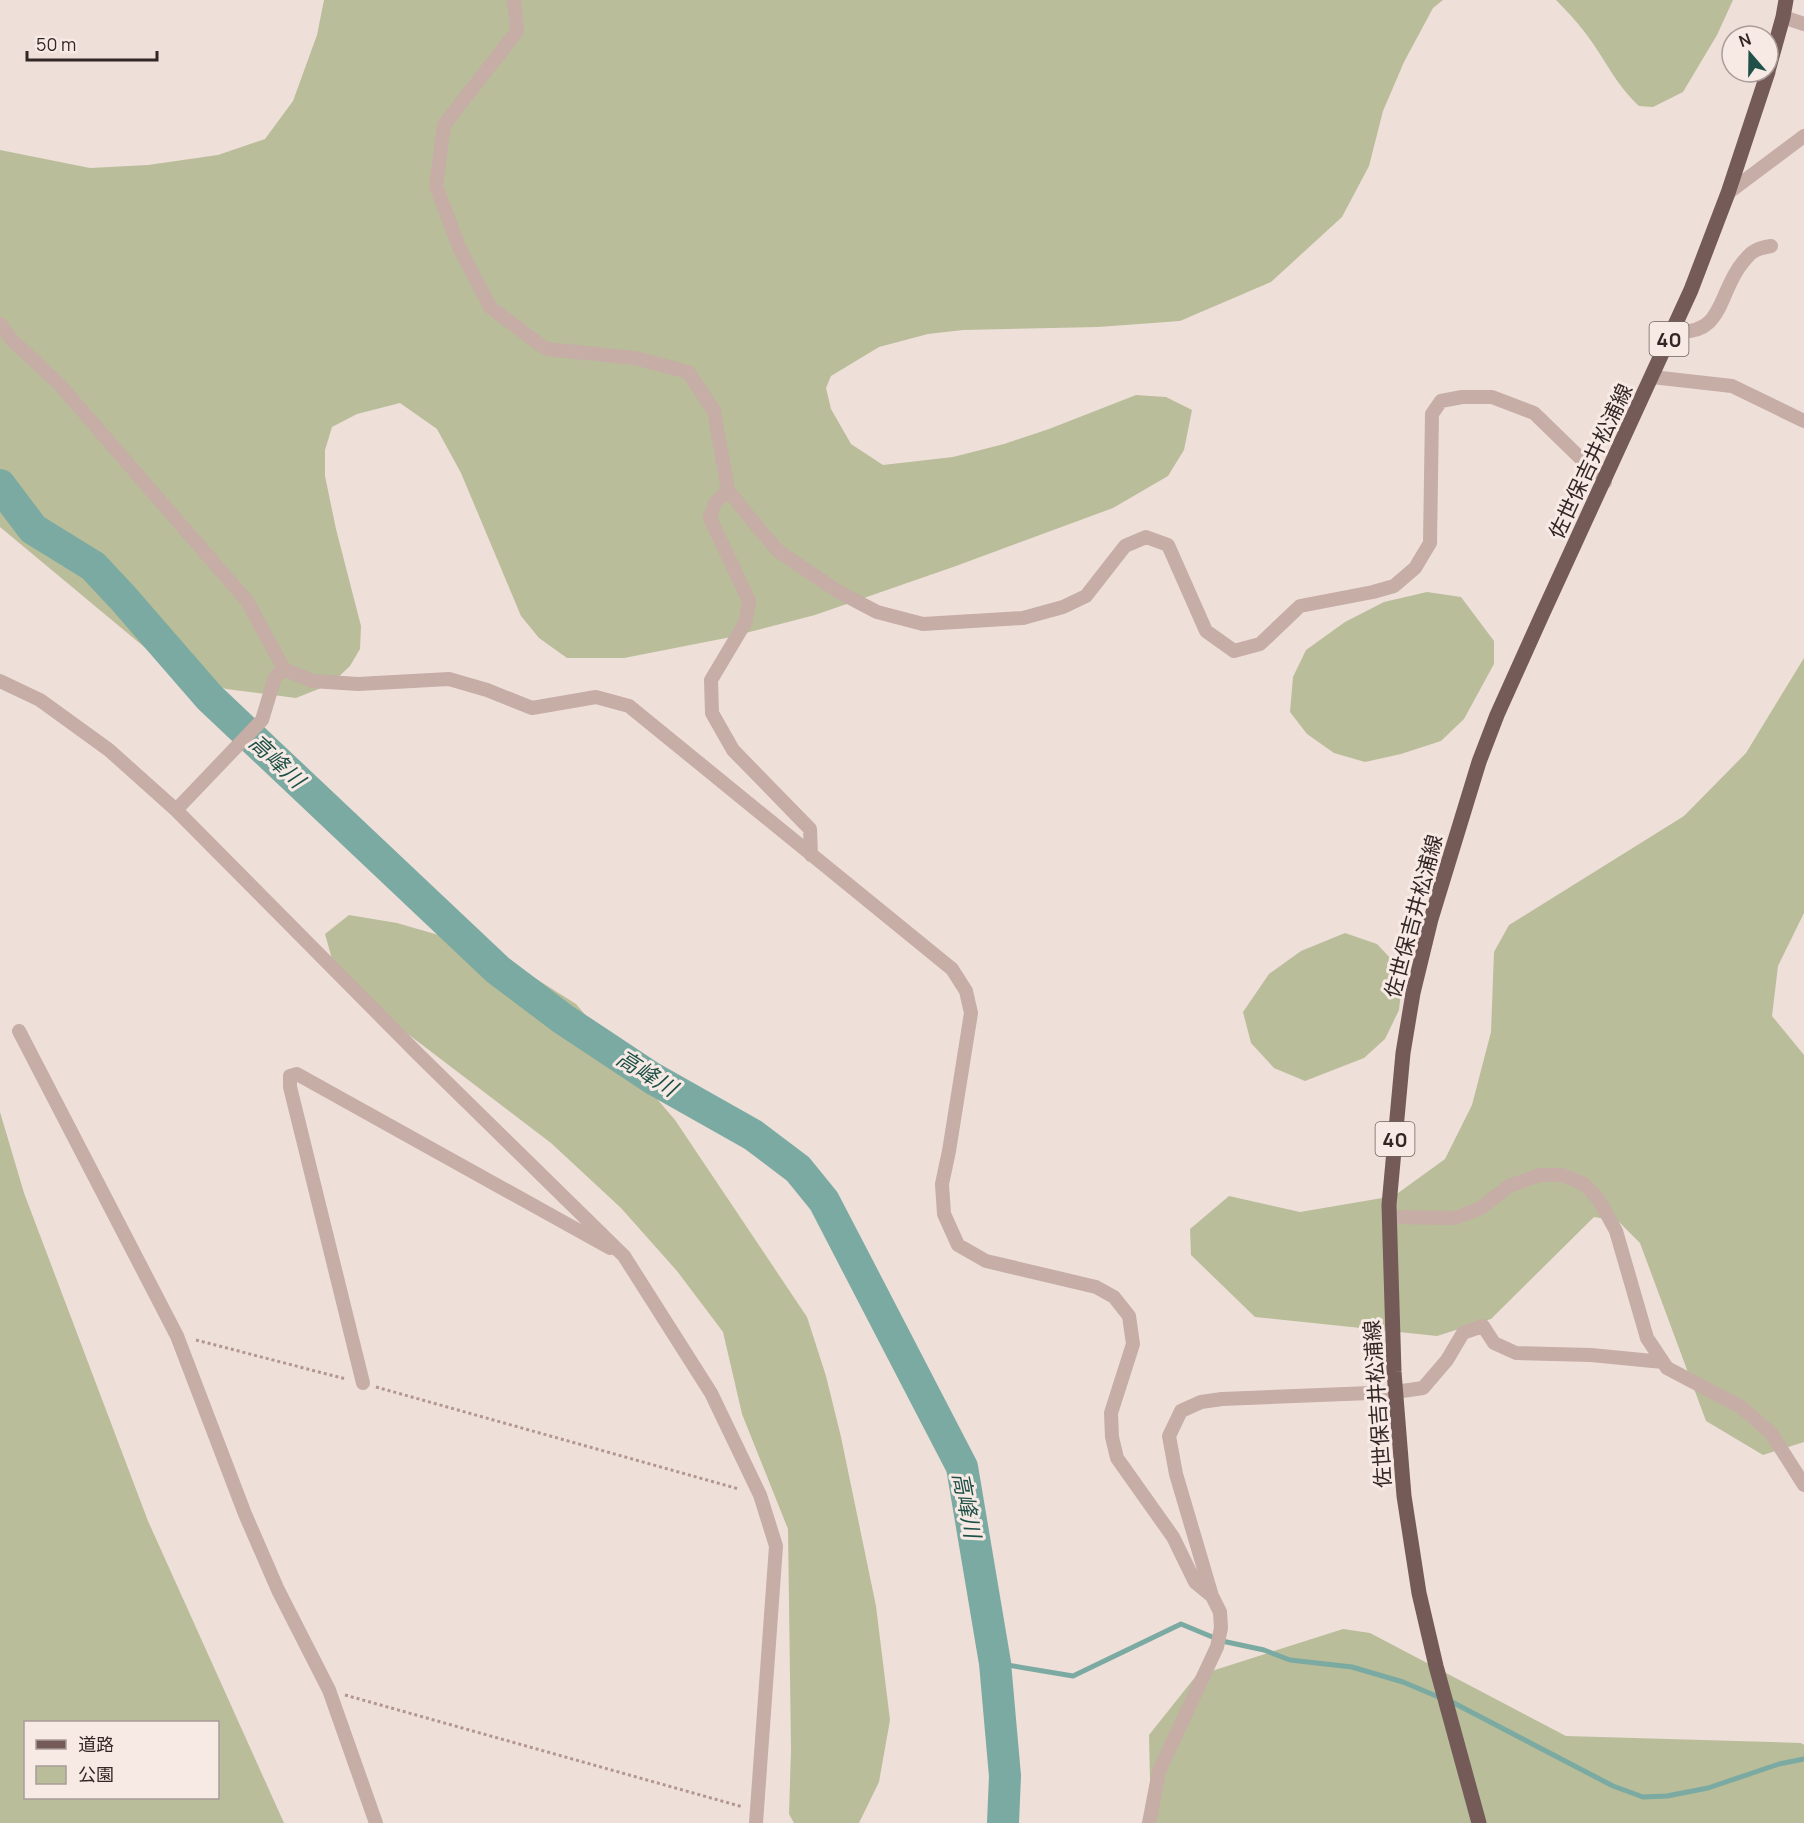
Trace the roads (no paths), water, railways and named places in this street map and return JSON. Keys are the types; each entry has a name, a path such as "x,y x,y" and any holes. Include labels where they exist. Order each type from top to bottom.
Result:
{"main road":[{"name":"佐世保吉井松浦線","path":"1780,28 1786,0"},
{"name":"佐世保吉井松浦線","path":"1479,1823 1436,1666 1419,1593 1404,1496 1395,1392 1389,1217 1403,1053 1413,993 1446,866 1479,762 1497,715 1691,290 1728,194 1764,84"}],"street":[{"path":"514,0 517,31 444,125 436,186 459,247 490,307 546,349 635,358 688,372 714,411 728,490 778,551 839,592 877,612 923,624 1023,618 1064,607 1086,596 1125,546 1146,537 1168,545 1206,631 1234,651 1260,644 1300,606 1394,586 1415,568 1430,543 1432,414 1441,401 1462,397 1492,397 1534,413 1605,482"},
{"path":"1783,17 1804,24"},
{"path":"1728,194 1804,136"},
{"path":"1673,331 1690,333 1702,329 1715,316 1735,272 1752,252 1771,246"},
{"path":"0,324 12,340 59,384 247,601 284,669 312,681 358,684 449,678 488,690 532,708 596,697 629,706 952,969 966,991 971,1013 950,1151 942,1184 944,1214 958,1245 986,1261 1096,1287 1114,1297 1129,1316 1133,1344 1111,1413 1112,1437 1117,1458 1173,1537 1195,1582 1212,1596"},
{"path":"1652,377 1732,386 1804,422"},
{"path":"728,490 715,503 710,518 749,601 745,623 711,680 712,713 733,750 810,829 811,855"},
{"path":"176,810 262,720 275,677 284,669"},
{"path":"0,681 40,700 109,750 176,810 419,1055 624,1256 711,1393 760,1495 776,1546 756,1817"},
{"path":"19,1031 177,1335 245,1514 278,1590 329,1690 376,1823"},
{"path":"363,1383 290,1087 290,1076 297,1074 624,1256"},
{"path":"1389,1217 1455,1218 1481,1208 1509,1186 1540,1175 1562,1175 1584,1184 1599,1200 1616,1231 1647,1338 1667,1368 1749,1413 1771,1433 1804,1485"},
{"path":"1149,1823 1159,1771 1217,1647 1221,1628 1220,1612 1212,1596 1176,1474 1169,1436 1181,1411 1201,1402 1222,1399 1395,1392 1423,1388 1447,1360 1464,1333 1483,1326 1494,1343 1516,1353 1591,1355 1663,1362"}],"waterway":[{"name":"高峰川","path":"0,485 33,529 93,566 209,697 498,970 563,1019 652,1078 753,1135 798,1169 824,1201 962,1467 995,1663 1005,1776 1003,1823"},
{"path":"995,1663 1073,1676 1181,1624 1222,1641 1264,1650 1290,1660 1352,1667 1403,1682 1441,1698"},
{"path":"1450,1701 1613,1786 1643,1797 1667,1796 1708,1788 1779,1764 1804,1759"}]}
